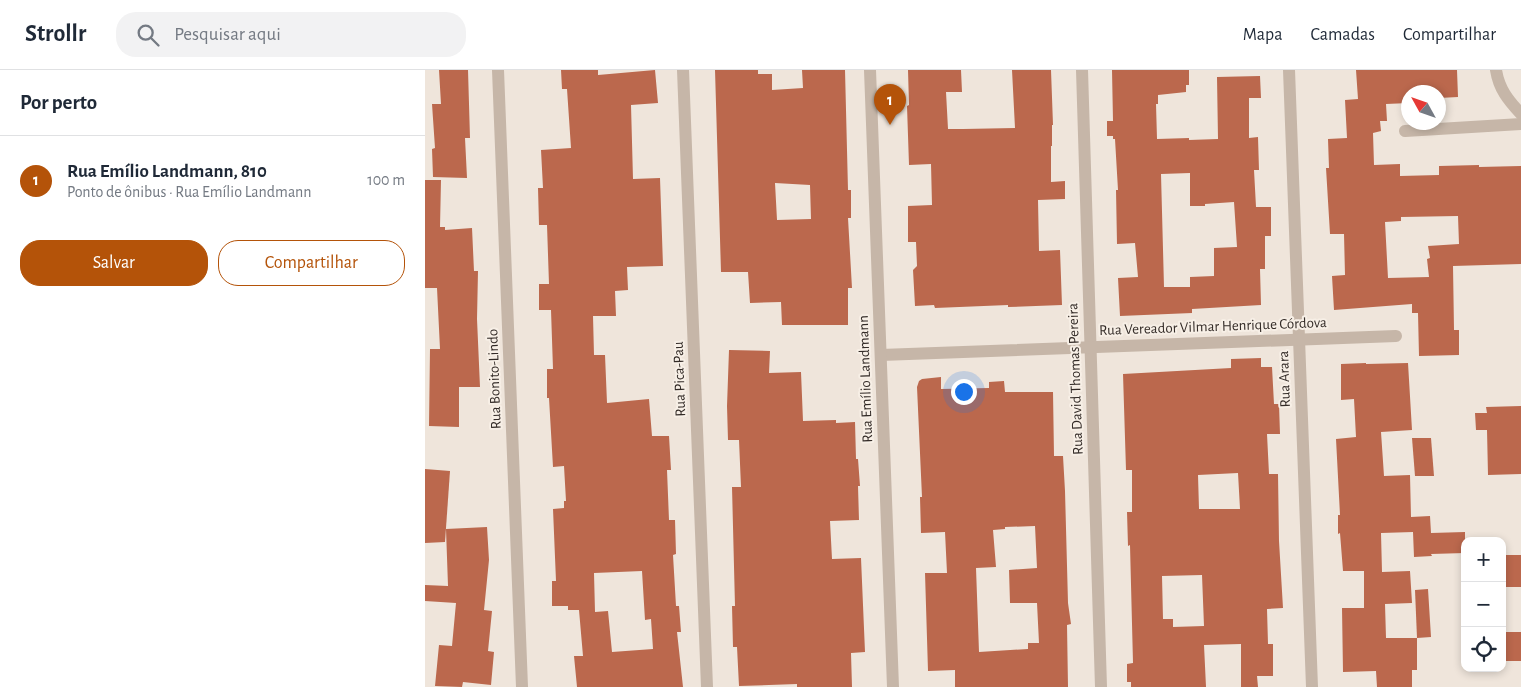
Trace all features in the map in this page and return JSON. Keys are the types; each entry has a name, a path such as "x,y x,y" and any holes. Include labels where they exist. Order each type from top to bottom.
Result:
{"street":[{"name":"Rua Bonito-Lindo","path":"498,70 522,687"},
{"name":"Rua Pica-Pau","path":"683,70 707,687"},
{"name":"Rua Emílio Landmann","path":"870,70 893,687"},
{"name":"Rua David Thomas Pereira","path":"1082,70 1101,687"},
{"name":"Rua Arara","path":"1289,70 1311,687"},
{"path":"1496,70 1502,91 1521,114"},
{"path":"1405,131 1521,124"},
{"name":"Rua Vereador Vilmar Henrique Córdova","path":"881,354 1396,336"}],"building":[{"path":"439,70 468,70 470,138 465,138 467,178 433,177 432,149 435,148 432,104 441,104"},
{"path":"561,70 598,70 598,75 655,70 658,103 631,105 633,179 660,178 663,266 627,267 628,290 615,291 616,316 593,316 594,355 605,355 607,403 649,399 652,436 669,436 671,470 667,470 669,520 675,520 676,554 673,555 676,606 679,606 681,632 677,632 683,687 577,687 574,656 583,656 579,610 568,610 568,606 552,606 552,581 556,581 553,509 564,508 564,501 566,501 564,466 553,467 549,398 547,398 547,369 553,369 551,310 539,310 539,284 549,284 547,225 539,225 538,188 543,188 541,150 571,148 567,89 562,89","holes":["642,571 645,620 651,619 653,649 612,652 608,611 595,612 594,573"]},
{"path":"715,70 758,70 758,74 772,74 772,90 803,88 802,70 845,70 848,190 851,190 851,218 848,218 852,288 848,288 848,325 782,325 781,302 750,303 748,272 721,272","holes":["775,183 810,185 811,219 777,220"]},
{"path":"908,70 961,70 962,92 946,92 948,129 963,129 1015,128 1012,70 1051,70 1053,125 1051,182 1065,181 1065,199 1038,200 1039,251 1060,250 1062,305 935,308 934,305 915,306 913,270 917,266 916,242 908,242 908,206 932,205 931,164 909,165"},
{"path":"1112,70 1189,70 1189,85 1186,85 1186,92 1158,95 1158,104 1156,104 1157,139 1218,139 1217,77 1260,76 1261,98 1249,98 1249,138 1258,137 1259,170 1254,170 1256,207 1271,207 1271,236 1265,236 1265,269 1260,269 1261,305 1192,309 1192,313 1120,316 1118,278 1138,277 1135,243 1117,244 1116,190 1118,190 1115,139 1113,139 1113,136 1107,136 1107,121 1113,121","holes":["1190,173 1190,206 1234,202 1237,247 1214,248 1214,276 1190,277 1190,287 1164,287 1161,174"]},
{"path":"1356,70 1457,70 1458,97 1446,98 1446,85 1401,85 1401,103 1386,104 1387,121 1380,121 1381,131 1373,133 1374,165 1400,164 1400,176 1439,175 1439,166 1521,166 1521,264 1453,266 1454,330 1459,330 1459,355 1419,356 1418,313 1412,313 1412,304 1334,310 1332,276 1345,275 1344,234 1330,234 1326,168 1329,168 1328,139 1347,138 1345,100 1358,99","holes":["1458,216 1459,244 1428,246 1430,258 1427,259 1429,277 1388,278 1385,222 1401,221 1401,217"]},
{"path":"425,180 441,180 440,227 445,227 445,230 472,228 474,271 478,271 477,319 480,387 459,387 459,427 429,426 430,349 440,349 437,288 425,288"},
{"path":"729,350 770,351 769,373 801,372 803,421 836,420 836,423 855,422 856,459 858,459 860,486 858,486 859,520 830,521 832,559 861,558 865,652 851,653 852,687 797,687 797,684 739,686 737,647 733,647 732,606 735,606 732,487 741,487 739,440 728,440"},
{"path":"1261,358 1261,367 1272,367 1274,404 1279,404 1280,434 1267,434 1269,474 1278,474 1283,608 1267,609 1268,644 1273,644 1273,676 1257,676 1258,687 1241,687 1241,644 1204,645 1206,687 1131,687 1131,682 1127,682 1127,664 1133,663 1130,545 1128,546 1127,512 1132,512 1132,470 1126,470 1123,374 1231,368 1231,359","holes":["1238,473 1240,509 1199,509 1198,475","1202,575 1204,626 1173,627 1173,619 1163,619 1162,576"]},
{"path":"1408,363 1412,430 1381,432 1384,476 1410,475 1411,517 1430,516 1431,533 1465,532 1465,537 1461,537 1461,553 1431,554 1432,556 1414,557 1413,532 1381,533 1382,572 1410,571 1412,603 1385,604 1386,638 1417,638 1417,670 1412,670 1412,687 1377,687 1376,671 1343,672 1342,608 1364,608 1364,571 1343,571 1340,533 1338,534 1338,515 1340,515 1336,439 1356,437 1354,399 1341,400 1341,364"},
{"path":"941,377 941,389 989,388 989,382 1004,381 1005,392 1053,392 1054,456 1063,456 1065,491 1068,603 1071,624 1067,625 1068,687 955,687 955,670 928,671 925,573 947,573 945,532 921,533 920,497 922,497 917,387 922,379","holes":["1035,526 1037,568 1009,570 1010,603 1037,603 1039,643 1028,643 1028,649 979,652 976,568 996,567 993,530 1005,529 1005,527"]},
{"path":"1521,406 1521,474 1488,475 1487,430 1476,430 1475,413 1487,413 1486,407"},
{"path":"1412,438 1431,438 1434,476 1415,476"},
{"path":"425,469 450,471 445,542 425,543"},
{"path":"487,527 489,560 484,610 492,611 488,651 494,652 491,685 463,682 462,687 435,686 439,645 452,646 456,603 425,601 425,585 448,586 446,529"},
{"path":"1506,555 1521,555 1521,587 1506,587"},
{"path":"1428,589 1431,637 1417,638 1415,590"},
{"path":"1506,632 1521,632 1521,661 1506,661"}],"place":[{"name":"Rua Emílio Landmann, 810","path":"890,125"}]}
